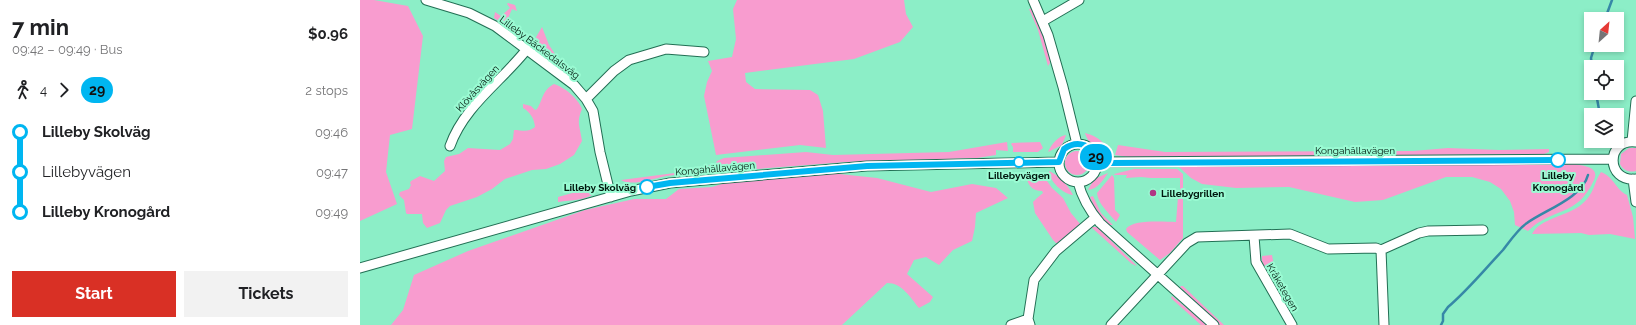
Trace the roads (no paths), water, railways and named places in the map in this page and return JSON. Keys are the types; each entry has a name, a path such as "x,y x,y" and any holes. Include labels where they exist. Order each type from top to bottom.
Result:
{"street":[{"name":"Lilleby Bäckedalsväg","path":"426,0 462,10 485,20 527,49 574,85 586,99 593,112 600,152 611,197"},
{"path":"1033,0 1043,22 1063,87 1077,144"},
{"path":"1043,22 1079,0"},
{"name":"Klövåsvägen","path":"450,146 462,119 527,49"},
{"path":"586,99 614,71 629,60 666,50 704,52"},
{"path":"1636,101 1634,141 1625,142 1619,146 1614,152 1613,159 1614,167 1619,174 1625,178 1635,179 1636,202"},
{"path":"1077,144 1086,146 1090,149 1096,157 1097,162 1096,169 1092,176 1086,180 1078,182 1066,178 1060,171 1059,162 1064,149 1077,144"},
{"name":"Kongahällavägen","path":"1097,162 1613,159"},
{"name":"Kongahällavägen","path":"360,268 611,197 670,183 822,169 890,165 1059,162"},
{"path":"1078,182 1086,204 1095,218 1214,325"},
{"path":"1011,325 1029,322 1034,280 1056,251 1095,218"},
{"path":"1111,325 1186,243 1197,237 1290,234 1328,249 1376,248 1381,250 1419,233 1428,231 1483,230"},
{"name":"Kråketegen","path":"1254,236 1256,262 1292,325"},
{"path":"1381,250 1384,325"}],"waterway":[{"path":"1608,12 1612,0"},
{"path":"1591,60 1593,52"},
{"path":"1597,100 1599,108"},
{"path":"1441,325 1443,321 1443,314 1448,307 1503,250 1520,228 1571,197 1584,183 1588,175"}],"place":[{"name":"Lilleby Kronogård","path":"1558,160"},
{"name":"Lillebyvägen","path":"1019,162"},
{"name":"Lilleby Skolväg","path":"647,187"},
{"name":"Lillebygrillen","path":"1153,193"}]}
